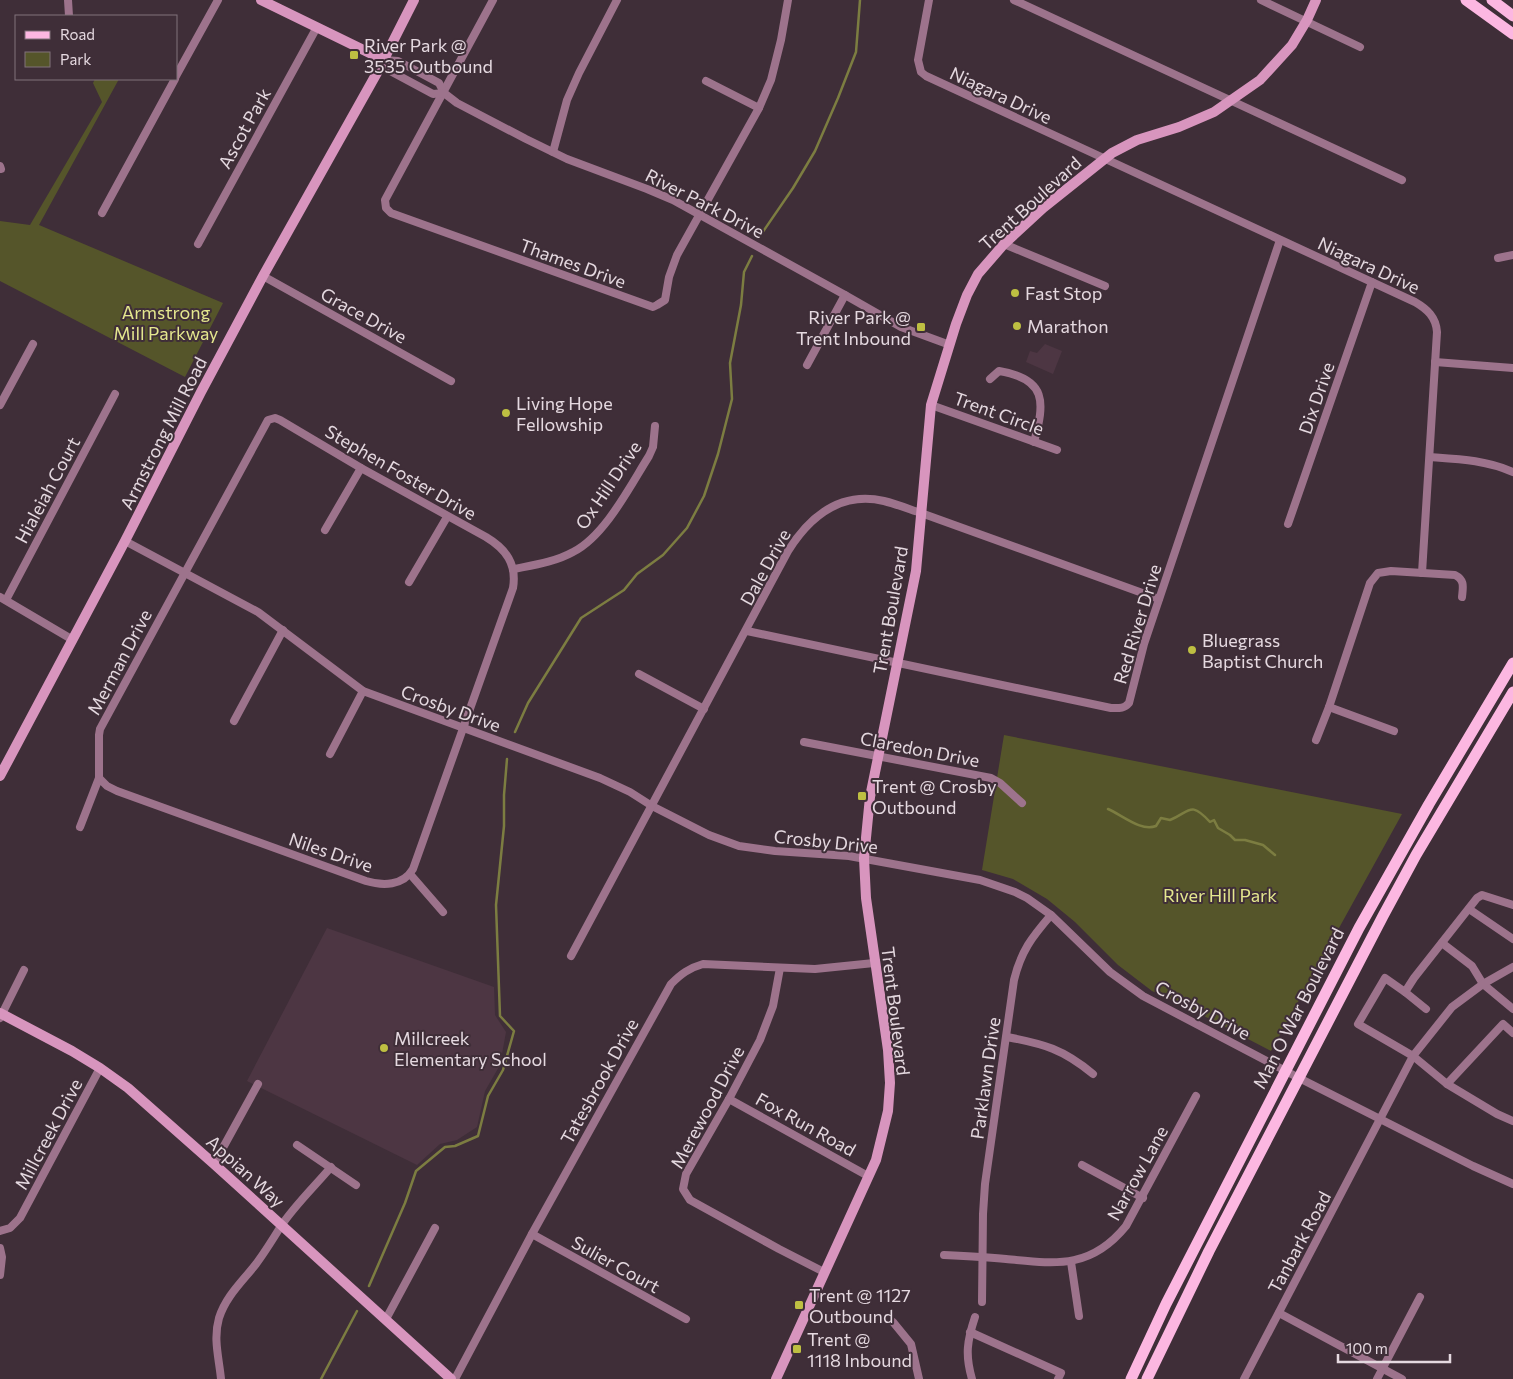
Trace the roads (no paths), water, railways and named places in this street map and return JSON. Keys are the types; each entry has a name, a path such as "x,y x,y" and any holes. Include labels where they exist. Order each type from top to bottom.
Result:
{"main road":[{"path":"1466,0 1513,34"},
{"path":"1492,0 1513,16"},
{"name":"Man O War Boulevard","path":"1131,1379 1166,1304 1359,928 1513,663"},
{"name":"Man O War Boulevard","path":"1147,1379 1181,1306 1392,898 1513,692"}],"street":[{"path":"68,0 69,15"},
{"path":"178,74 218,0"},
{"name":"River Park Drive","path":"261,0 384,60 398,61 439,83 444,94"},
{"name":"Armstrong Mill Road","path":"0,776 125,541 262,276 384,60 414,0"},
{"name":"Thames Drive","path":"493,0 444,94 385,200 386,208 391,213 653,307 665,300 672,266 759,108 771,80 788,0"},
{"path":"552,152 571,91 617,0"},
{"name":"Niagara Drive","path":"929,0 918,60 921,72 936,82 1372,282 1415,302 1427,310 1435,322 1437,332 1422,573"},
{"path":"1014,0 1402,180"},
{"path":"1261,0 1360,47"},
{"name":"Trent Boulevard","path":"776,1379 876,1160 885,1127 890,1083 888,1050 874,964 866,898 864,858 870,797 916,571 931,405 958,316 978,274 1004,244 1043,208 1104,160 1137,140 1214,112 1260,80 1292,45 1316,0"},
{"name":"Ascot Park","path":"198,244 317,27"},
{"name":"River Park Drive","path":"384,60 392,72 433,94 444,94 470,110 552,152 647,189 699,215 901,327 950,345"},
{"path":"102,212 175,80"},
{"path":"706,81 759,108"},
{"name":"Red River Drive","path":"746,631 1111,708 1124,707 1129,703 1138,662 1280,240"},
{"path":"1004,244 1105,286"},
{"path":"1498,258 1513,254"},
{"name":"Grace Drive","path":"262,276 451,381"},
{"name":"Dix Drive","path":"1288,524 1372,282"},
{"path":"807,365 846,295"},
{"path":"0,405 33,344"},
{"path":"1436,362 1513,368"},
{"path":"990,379 999,371 1007,372 1031,382 1037,391 1041,416 1034,442"},
{"name":"Hialeiah Court","path":"3,598 115,394"},
{"name":"Trent Circle","path":"931,405 1057,450"},
{"name":"Stephen Foster Drive","path":"184,572 268,420 276,418 360,468 495,543 506,554 514,569"},
{"name":"Ox Hill Drive","path":"514,569 547,562 567,555 587,543 598,532 649,456 653,447 655,426"},
{"path":"1430,457 1478,461 1493,464 1513,472"},
{"path":"325,530 360,468"},
{"name":"Dale Drive","path":"571,956 788,551 802,530 818,515 838,504 866,499 883,501 921,512 1159,599"},
{"path":"409,582 447,517"},
{"name":"Crosby Drive","path":"125,541 242,602 283,630 363,691 600,778 709,835 738,846 864,858 953,875 994,884 1027,898 1050,915 1110,972 1129,987 1151,1000 1299,1078 1473,1166 1513,1184"},
{"path":"443,912 410,874 464,729 513,588 514,569"},
{"path":"1316,740 1373,577 1383,571 1450,574 1460,577 1463,582 1462,597"},
{"name":"Merman Drive","path":"80,827 98,778 100,729 184,572"},
{"path":"3,598 73,640"},
{"path":"234,720 283,630"},
{"path":"639,674 704,709"},
{"path":"330,754 363,691"},
{"path":"1329,707 1394,731"},
{"name":"Claredon Drive","path":"804,742 991,778 1000,783 1022,803"},
{"name":"Niles Drive","path":"98,778 107,786 126,794 366,881 377,884 394,883 410,874"},
{"path":"1405,992 1477,898 1482,895 1513,905"},
{"path":"1469,909 1513,939"},
{"name":"Parklawn Drive","path":"982,1302 985,1184 1018,965 1030,939 1050,915"},
{"path":"1442,943 1472,966 1483,984 1513,1009"},
{"name":"Tatesbrook Drive","path":"453,1379 670,984 682,973 692,967 703,964 815,969 874,964"},
{"name":"Tanbark Road","path":"1244,1379 1413,1056 1452,1007 1483,984 1513,967"},
{"name":"Merewood Drive","path":"780,968 773,1006 768,1021 729,1099 686,1174 683,1189 690,1200 824,1272"},
{"path":"1,1015 24,970"},
{"path":"1426,1009 1385,978 1358,1024 1413,1056 1447,1084 1497,1114 1513,1121"},
{"name":"Appian Way","path":"1,1015 100,1068 142,1100 453,1379"},
{"path":"1447,1084 1503,1024 1513,1033"},
{"path":"1007,1037 1033,1042 1067,1054 1093,1074"},
{"name":"Millcreek Drive","path":"0,1232 10,1228 20,1218 100,1068"},
{"path":"214,1164 258,1084"},
{"name":"Narrow Lane","path":"944,1255 1071,1262 1099,1251 1114,1240 1126,1226 1143,1198 1196,1096"},
{"name":"Fox Run Road","path":"729,1099 868,1176"},
{"path":"297,1145 356,1185"},
{"path":"1082,1165 1143,1198"},
{"path":"221,1379 217,1344 220,1316 232,1291 251,1270 274,1240 282,1226 331,1167"},
{"path":"386,1320 436,1228"},
{"name":"Sulier Court","path":"532,1234 686,1320"},
{"path":"0,1248 2,1257 0,1274"},
{"path":"1071,1262 1079,1316"},
{"path":"1377,1379 1420,1297"},
{"path":"1279,1314 1402,1379"},
{"path":"972,1379 967,1348 975,1317"},
{"path":"893,1322 911,1344 919,1379"},
{"path":"970,1332 1061,1373 1058,1379"}],"waterway":[{"path":"760,236 793,188 815,151 838,98 856,52 860,0"},
{"path":"515,732 528,703 581,618 624,590 637,574 663,555 687,528 704,496 718,454 732,399 730,363 741,305 744,272 752,256"},
{"path":"369,1286 405,1203 416,1171 445,1147 455,1146 478,1136 488,1096 503,1070 514,1031 500,1016 496,905 504,826 507,759"},
{"path":"1108,809 1144,827 1156,826 1161,818 1170,820 1186,811 1198,811 1210,822 1214,820 1218,828 1235,840 1245,840 1263,845 1275,855"},
{"path":"321,1379 357,1311"}],"place":[{"name":"River Park @ 3535 Outbound","path":"354,55"},
{"name":"Fast Stop","path":"1015,293"},
{"name":"Marathon","path":"1017,326"},
{"name":"River Park @ Trent Inbound","path":"921,327"},
{"name":"Living Hope Fellowship","path":"506,413"},
{"name":"Bluegrass Baptist Church","path":"1192,650"},
{"name":"Trent @ Crosby Outbound","path":"862,796"},
{"name":"Millcreek Elementary School","path":"384,1048"},
{"name":"Trent @ 1127 Outbound","path":"799,1305"},
{"name":"Trent @ 1118 Inbound","path":"797,1349"}],"park label":[{"name":"Armstrong Mill Parkway","path":"166,322"},
{"name":"River Hill Park","path":"1220,895"}]}
